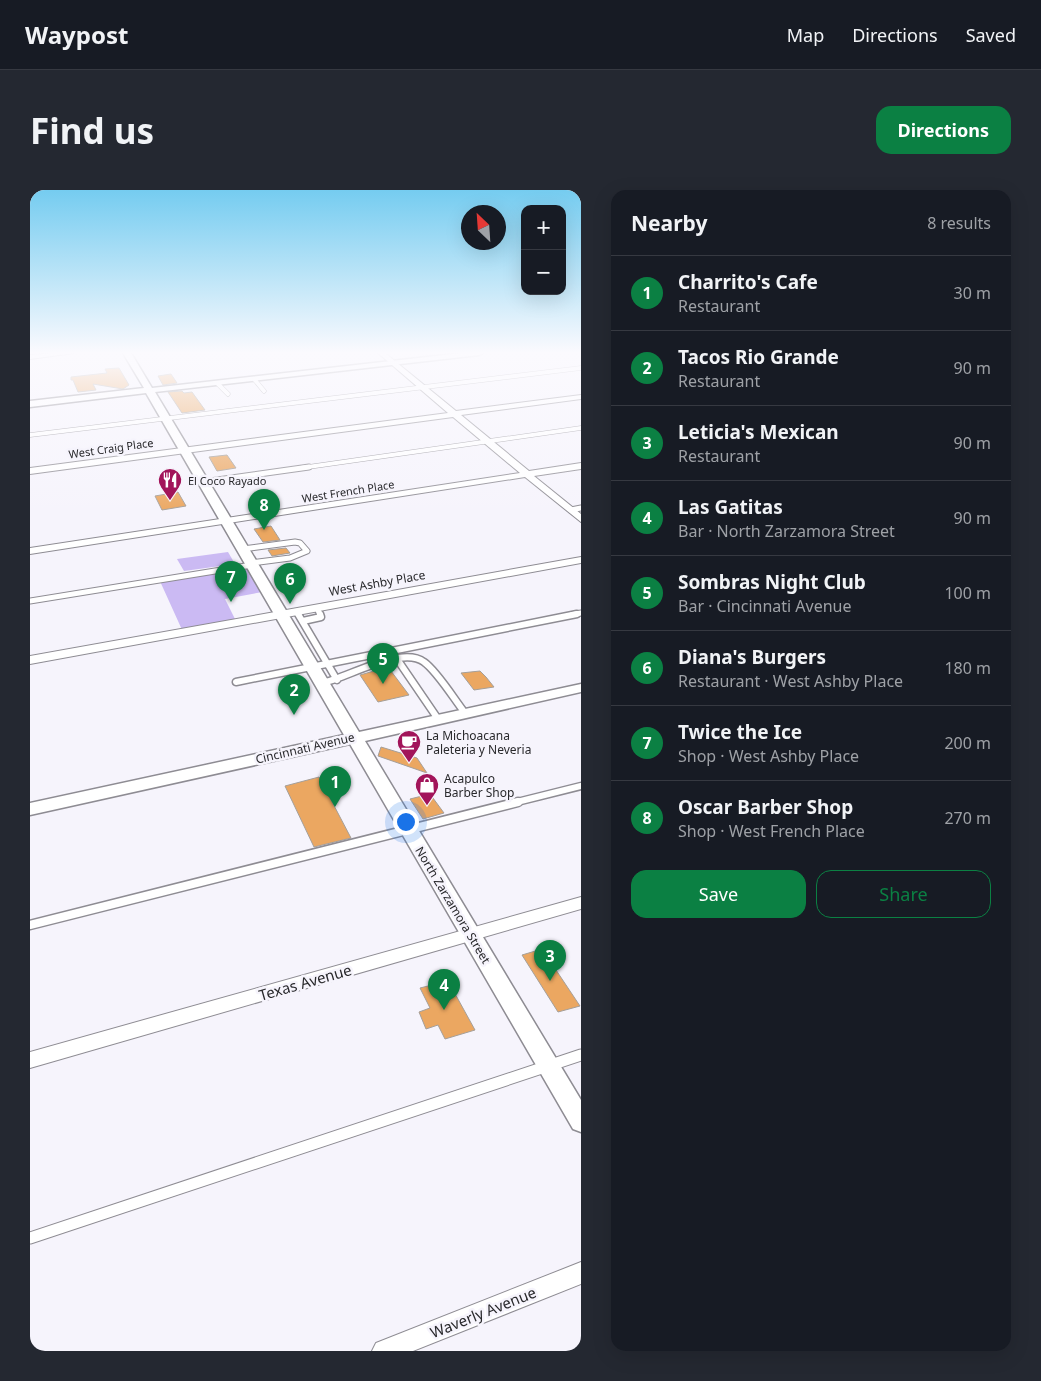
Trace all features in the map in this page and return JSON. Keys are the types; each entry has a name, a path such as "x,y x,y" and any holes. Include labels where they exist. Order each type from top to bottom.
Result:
{"street":[{"name":"North Zarzamora Street","path":"159,407 581,1121"},
{"path":"447,407 581,519"},
{"name":"West Craig Place","path":"30,471 506,407"},
{"name":"West French Place","path":"30,551 581,466"},
{"name":"West Ashby Place","path":"30,660 281,614 300,616 317,608 581,560"},
{"name":"Cincinnati Avenue","path":"30,809 581,688"},
{"name":"Texas Avenue","path":"30,1060 581,903"},
{"name":"Waverly Avenue","path":"384,1351 581,1273"}],"lane":[{"path":"30,435 252,407"},
{"path":"203,482 581,428"},
{"path":"571,510 581,508"},
{"path":"30,601 295,557 305,554 307,551 300,543 295,542 242,549"},
{"path":"236,682 329,665 581,613"},
{"path":"300,616 337,680"},
{"path":"322,683 337,680 360,667 414,656 425,662 465,713"},
{"path":"397,659 438,719"},
{"path":"30,925 581,786"},
{"path":"30,1238 581,1055"}],"shaded area":[{"path":"228,552 235,564 184,571 177,559"},
{"path":"252,565 268,591 225,599 237,623 183,632 159,579"}],"building":[{"path":"178,407 203,407 205,410 182,413"},
{"path":"227,455 236,468 217,471 209,457"},
{"name":"El Coco Rayado","path":"178,492 186,506 162,510 155,496"},
{"path":"271,526 280,540 263,542 254,529"},
{"path":"286,548 290,553 272,556 268,550"},
{"path":"388,667 409,695 378,702 360,675"},
{"path":"480,671 494,687 474,690 461,673"},
{"name":"La Michoacana Paleteria y Neveria","path":"381,747 417,758 427,773 378,756"},
{"path":"319,777 351,838 314,847 285,786"},
{"name":"Acapulco Barber Shop","path":"430,794 444,813 423,819 410,799"},
{"path":"542,949 580,1006 558,1012 522,955"},
{"path":"448,981 475,1030 445,1039 438,1025 426,1029 419,1012 430,1008 420,988"}],"place":[{"name":"El Coco Rayado","path":"170,501"},
{"name":"Oscar Barber Shop","path":"264,530"},
{"name":"Twice the Ice","path":"231,602"},
{"name":"Diana's Burgers","path":"290,604"},
{"name":"Sombras Night Club","path":"383,684"},
{"name":"Tacos Rio Grande","path":"294,715"},
{"name":"La Michoacana Paleteria y Neveria","path":"409,763"},
{"name":"Acapulco Barber Shop","path":"427,806"},
{"name":"Charrito's Cafe","path":"335,807"},
{"name":"Leticia's Mexican","path":"550,981"},
{"name":"Las Gatitas","path":"444,1010"}]}
